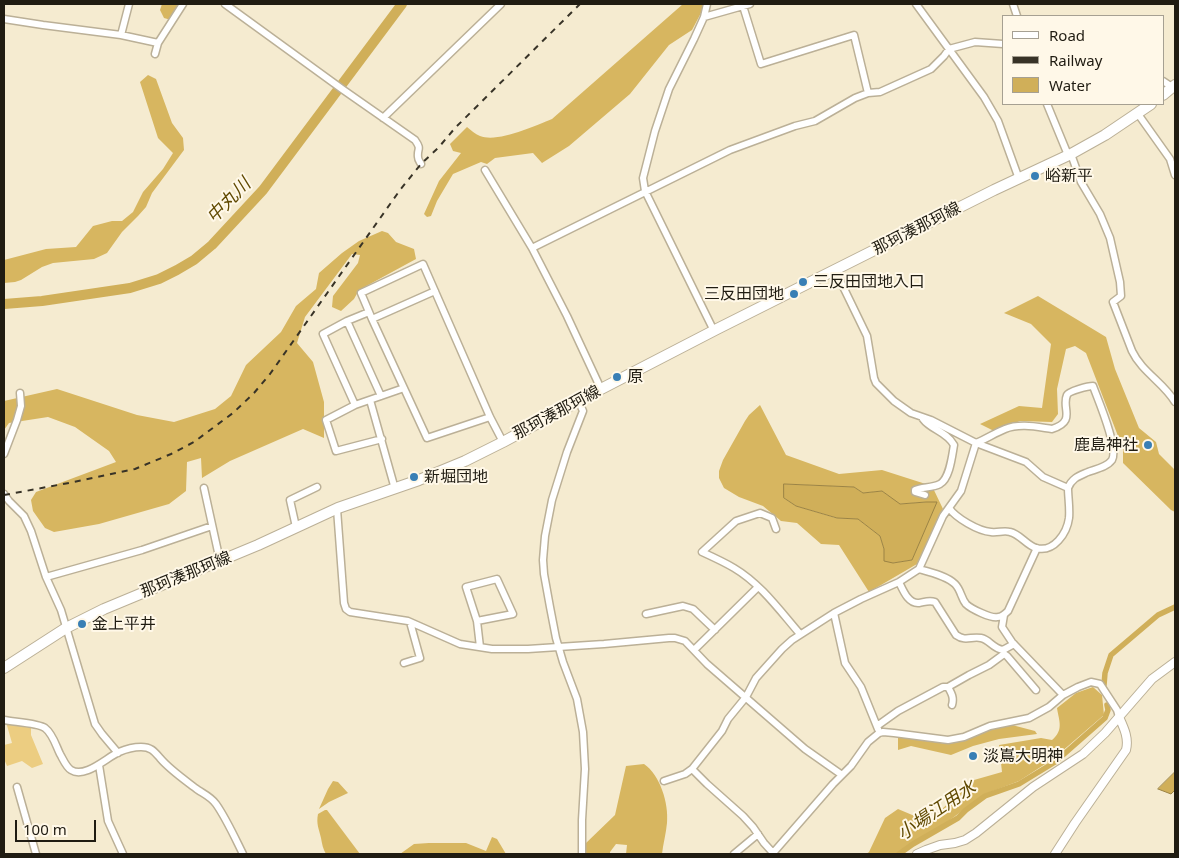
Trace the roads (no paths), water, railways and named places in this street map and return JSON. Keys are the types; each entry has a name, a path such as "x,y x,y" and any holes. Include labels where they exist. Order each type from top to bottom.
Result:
{"main road":[{"path":"1164,94 1174,86"},
{"name":"那珂湊那珂線","path":"4,668 66,628 120,602 258,545 337,509 395,489 464,461 503,442 714,331 1069,154 1105,135 1150,105"}],"street":[{"path":"121,35 129,4"},
{"path":"155,54 158,43 183,4"},
{"path":"225,4 415,140 418,145 418,157 421,164"},
{"path":"383,118 500,4"},
{"path":"707,4 704,17 694,39 668,88 654,131 643,178 645,191 714,331"},
{"path":"916,4 984,97 998,122 1019,179"},
{"path":"704,17 747,5 761,64 854,35 868,92"},
{"path":"4,19 121,35 158,43"},
{"path":"532,248 730,150 795,126 815,121 868,92 880,92 931,69 949,49 975,42 1002,44"},
{"path":"1047,105 1081,182 1100,214 1110,238 1120,282 1121,296 1113,302 1132,352 1144,369 1167,391 1175,402"},
{"path":"1138,114 1170,159 1175,175"},
{"path":"485,170 532,248 567,316 601,389"},
{"path":"490,417 427,438 361,293 423,264 490,417 503,442"},
{"path":"835,270 867,336 876,383 894,401 911,413 976,443 1026,462 1043,477 1068,488"},
{"path":"355,406 323,334 347,321 370,315 435,291"},
{"path":"347,321 381,396"},
{"path":"949,508 957,517 980,528 993,532 1008,531 1014,533 1027,544 1037,548 1052,546 1058,542 1067,526 1069,514 1068,488 1072,479 1104,466 1113,458 1114,451 1111,436 1093,386 1068,393 1066,396 1067,415 1062,424 1057,427 1052,429 1014,427 976,443"},
{"path":"382,439 336,451 326,420 355,406 404,388"},
{"path":"4,454 21,406 20,393"},
{"path":"370,400 395,489"},
{"path":"579,402 583,411 557,481 543,549 544,574 550,607 563,662 577,699 583,732 585,754 582,854"},
{"path":"922,417 926,423 947,436 954,445 952,461 947,475 942,482 934,486 915,490 925,495"},
{"path":"664,781 685,774 692,769 746,697 756,678 782,649 800,634 834,613 899,582 920,568 943,516 961,491 976,443"},
{"path":"296,527 290,500 317,487"},
{"path":"204,488 220,561"},
{"path":"4,494 8,501 24,516 31,531 46,577 61,610 95,724 118,753"},
{"path":"337,509 344,603 346,609 350,612 401,619 460,644 492,649 528,649 669,638 684,641 707,664 805,749 842,774"},
{"path":"776,529 772,518 760,512 736,521 702,552 735,569 758,587 800,634"},
{"path":"46,577 142,550 212,526"},
{"path":"920,568 955,583 960,590 964,602 968,606 995,618 1004,615 1008,611 1037,548"},
{"path":"477,620 512,614 497,579 466,587 477,620 480,647"},
{"path":"899,582 907,597 914,603 930,600 935,602 956,635 960,638 980,638 1003,652 1036,690"},
{"path":"694,650 758,587"},
{"path":"646,614 683,606 693,608 715,630"},
{"path":"834,613 845,663 861,686 878,729 883,732 948,740 964,737 990,726 1029,718 1049,707 1063,695 1078,686 1091,682 1100,684 1119,717 1127,737 1126,750 1074,823 1055,854"},
{"path":"1004,615 1002,627 1014,644 1063,695"},
{"path":"404,663 420,658 410,622"},
{"path":"692,769 744,816 773,854 823,794 851,766 878,729 898,711 989,665 1014,644"},
{"path":"917,854 965,840 1033,787 1083,754 1105,733 1152,679 1175,662"},
{"path":"948,687 954,700 952,706"},
{"path":"4,720 45,728 52,736 70,770 75,772 85,771 118,753 132,748 146,747 155,751 182,778 216,803 243,854"},
{"path":"98,765 108,821 122,854"},
{"path":"17,788 36,854"},
{"path":"734,854 758,834"}],"water":[{"path":"784,484 854,487 863,493 882,491 900,504 937,502 912,560 893,563 884,561 884,549 880,536 858,519 837,518 796,506 784,498"},
{"path":"1175,772 1175,790 1171,794 1158,789"}],"waterway":[{"name":"中丸川","path":"4,304 42,301 130,288 159,279 194,260 212,245 263,190 402,4"},
{"name":"小場江用水","path":"1104,685 1105,673 1111,655 1158,615 1175,607"},
{"name":"小場江用水","path":"899,854 958,818 985,796 1019,784 1055,762 1105,718 1108,710 1107,705"}],"railway":[{"path":"4,495 135,469 194,442 233,413 270,374 400,190 421,164 580,4"}],"place":[{"name":"峪新平","path":"1035,176"},
{"name":"三反田団地入口","path":"803,282"},
{"name":"三反田団地","path":"794,294"},
{"name":"原","path":"617,377"},
{"name":"鹿島神社","path":"1148,445"},
{"name":"新堀団地","path":"414,477"},
{"name":"金上平井","path":"82,624"},
{"name":"淡嶌大明神","path":"973,756"}]}
